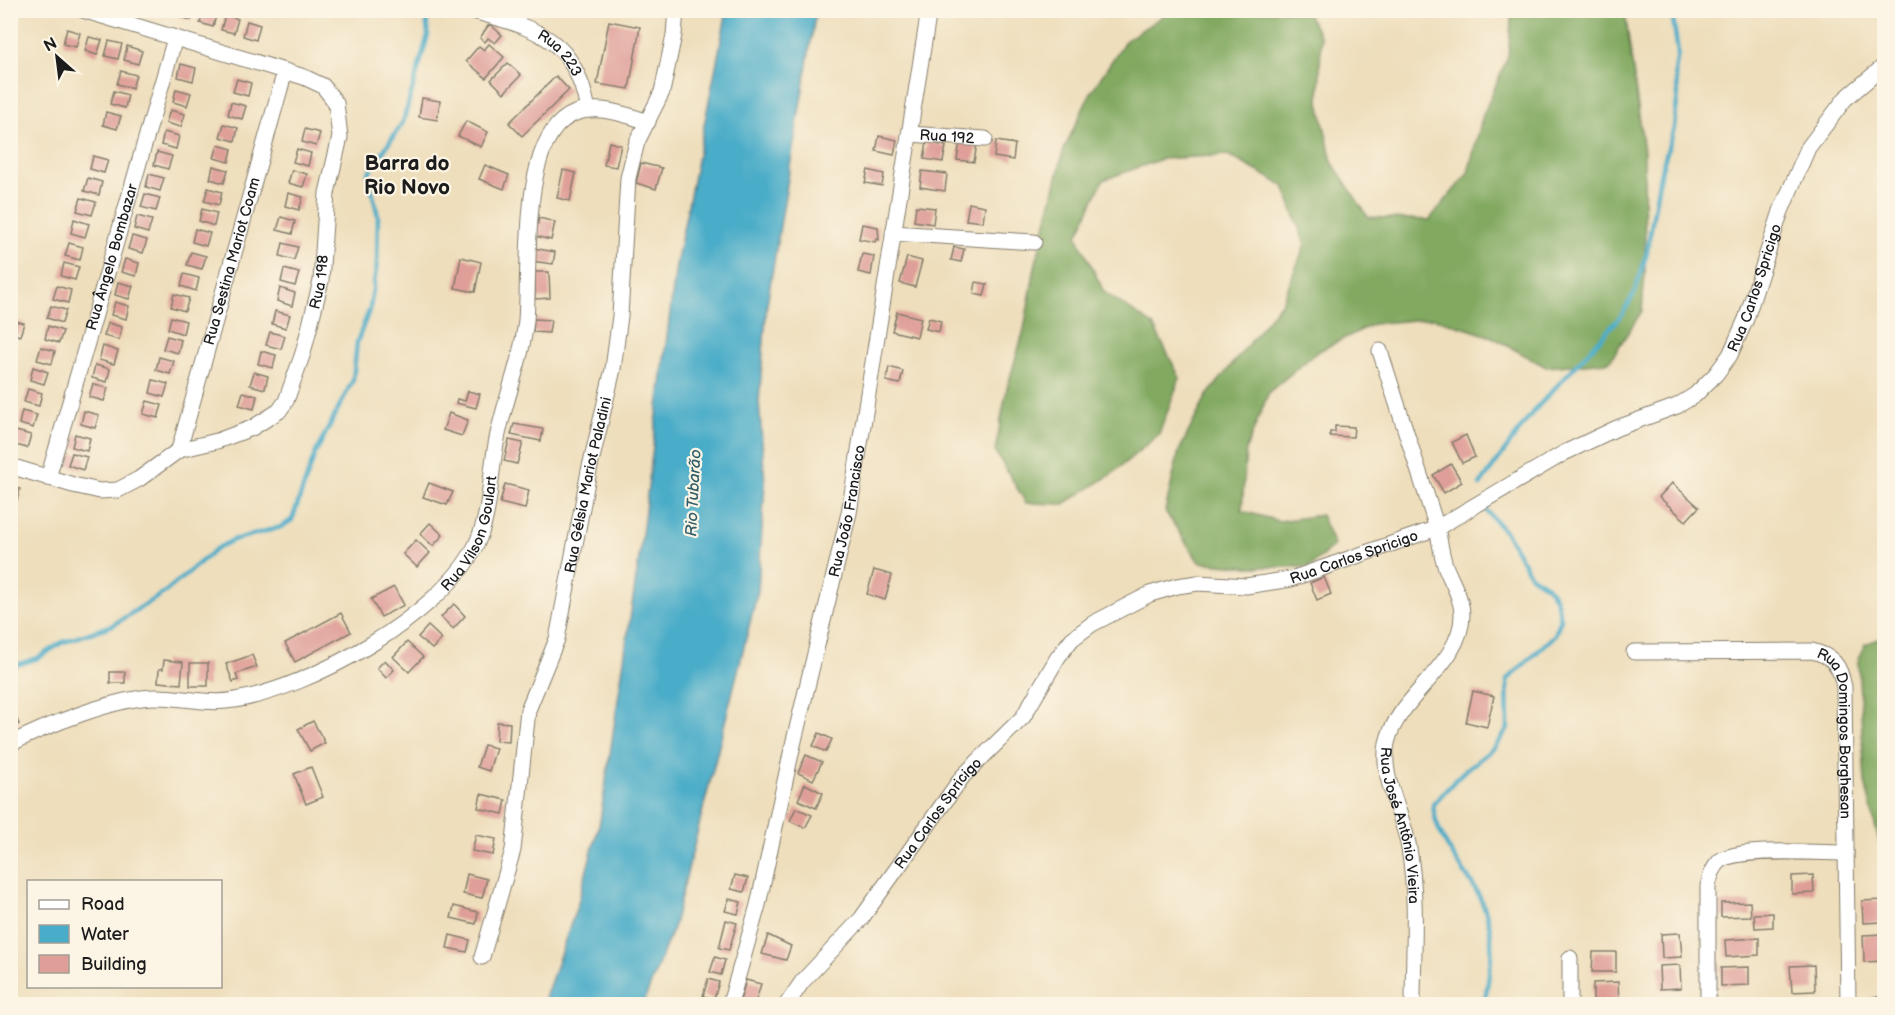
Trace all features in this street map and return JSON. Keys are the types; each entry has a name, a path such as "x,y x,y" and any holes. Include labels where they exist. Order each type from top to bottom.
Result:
{"street":[{"name":"Rua 198","path":"83,10 121,16 175,38 285,71 323,86 336,104 340,126 325,206 321,281 292,389 279,411 236,435 179,450"},
{"name":"Rua 223","path":"470,10 527,29 565,51 583,81 588,110"},
{"name":"Rua Gélsia Mariot Paladini","path":"482,957 513,850 528,710 557,639 589,471 613,369 620,316 628,178 633,155 662,92 674,35 675,10"},
{"name":"Rua João Francisco","path":"730,1005 758,905 792,749 841,550 929,10"},
{"name":"Rua Ângelo Bombazar","path":"48,478 175,38"},
{"name":"Rua Carlos Spricigo","path":"787,1005 802,982 861,919 963,776 1023,717 1058,657 1072,639 1092,624 1125,605 1177,586 1246,585 1291,579 1323,570 1437,528 1564,453 1617,428 1677,406 1695,395 1716,375 1730,355 1746,319 1781,211 1808,148 1845,99 1884,66"},
{"name":"Rua Sestina Mariot Coam","path":"179,450 285,71"},
{"path":"588,110 623,114 648,122"},
{"name":"Rua Vilson Goulart","path":"17,741 135,699 155,697 232,701 294,684 344,659 398,627 445,587 463,567 484,525 497,439 523,338 528,239 541,160 554,128 573,113 588,110"},
{"name":"Rua 192","path":"909,134 985,139"},
{"path":"893,233 1034,242"},
{"name":"Rua José Antônio Vieira","path":"1380,351 1437,528 1442,557 1461,608 1459,633 1444,659 1395,724 1387,742 1385,763 1409,849 1413,1005"},
{"path":"10,466 48,478 100,490 118,490 139,479 179,450"},
{"name":"Rua Domingos Borghesan","path":"1634,652 1812,651 1832,658 1842,675 1844,687 1848,1005"},
{"path":"1708,1005 1708,886 1711,873 1719,862 1742,853 1846,853"},
{"path":"1570,958 1570,1005"}],"green space":[{"path":"1170,11 1306,11 1321,38 1319,102 1332,162 1368,217 1429,220 1468,173 1483,115 1508,56 1512,11 1625,11 1644,152 1645,273 1642,311 1609,362 1546,367 1492,337 1434,318 1373,324 1317,352 1269,392 1246,449 1242,511 1279,521 1321,515 1334,545 1310,567 1249,567 1199,562 1165,511 1179,451 1206,397 1282,302 1305,245 1284,186 1228,155 1162,159 1103,180 1077,236 1104,292 1153,325 1180,378 1159,434 1112,474 1064,504 1026,503 995,451 1007,388 1024,330 1035,267 1064,149 1091,92 1125,41"},
{"path":"1884,637 1884,852 1880,846 1865,782 1858,661 1865,644"}],"water":[{"name":"Rio Tubarão","path":"727,11 816,11 767,304 759,401 765,483 758,591 674,925 643,1004 543,1004 578,903 600,821 639,558 676,265"}],"building":[{"path":"180,10 194,10 191,20 178,16"},
{"path":"204,10 217,12 213,27 200,23"},
{"path":"225,15 238,19 234,33 221,30"},
{"path":"247,21 260,25 256,40 243,36"},
{"path":"609,21 640,27 629,89 597,84"},
{"path":"491,25 502,35 495,43 488,38 485,42 480,38"},
{"path":"67,29 80,33 76,47 63,44"},
{"path":"89,37 102,40 97,55 85,51"},
{"path":"109,41 122,44 118,59 105,56"},
{"path":"489,44 504,57 486,78 466,61 479,46 484,50"},
{"path":"127,46 142,51 138,64 124,60"},
{"path":"508,63 521,75 504,93 491,80"},
{"path":"181,64 196,68 193,81 178,77"},
{"path":"121,71 136,75 132,88 117,84"},
{"path":"556,76 569,90 522,136 509,123"},
{"path":"237,79 251,83 248,96 233,92"},
{"path":"176,89 191,93 187,106 173,102"},
{"path":"114,91 128,95 125,108 110,104"},
{"path":"422,98 440,101 437,120 419,117"},
{"path":"231,102 246,106 242,119 228,115"},
{"path":"170,110 185,114 181,127 166,123"},
{"path":"106,112 121,116 117,129 103,125"},
{"path":"466,121 488,132 481,147 458,136"},
{"path":"224,124 238,128 235,141 220,137"},
{"path":"305,129 320,133 316,146 302,142"},
{"path":"164,132 179,136 176,149 161,145"},
{"path":"879,136 897,140 894,155 876,151"},
{"path":"960,141 977,143 974,162 957,160"},
{"path":"996,141 1015,144 1013,160 994,157"},
{"path":"609,142 621,145 616,167 604,165"},
{"path":"927,142 946,146 943,162 924,159"},
{"path":"218,145 232,149 229,162 214,158"},
{"path":"297,149 311,153 308,166 293,162"},
{"path":"157,152 172,156 168,169 154,165"},
{"path":"93,156 108,160 104,173 90,169"},
{"path":"641,163 662,168 656,189 636,183"},
{"path":"485,165 509,175 504,189 479,179"},
{"path":"213,166 228,170 224,183 210,179"},
{"path":"292,170 307,174 303,187 288,183"},
{"path":"563,170 576,173 570,201 557,198"},
{"path":"868,170 884,174 882,186 865,183"},
{"path":"922,171 947,174 945,191 920,187"},
{"path":"149,174 164,178 160,191 146,187"},
{"path":"88,178 102,182 99,195 84,191"},
{"path":"208,188 222,192 219,205 204,201"},
{"path":"288,193 303,197 299,210 285,206"},
{"path":"145,194 160,198 156,211 141,207"},
{"path":"81,198 96,202 92,215 77,211"},
{"path":"969,203 985,206 983,222 966,220"},
{"path":"916,206 935,208 933,224 914,221"},
{"path":"202,209 217,213 214,226 199,221"},
{"path":"137,216 152,220 148,233 134,229"},
{"path":"281,217 295,221 292,234 277,230"},
{"path":"539,218 555,222 551,240 535,236"},
{"path":"74,219 89,224 85,237 71,233"},
{"path":"862,224 878,227 879,240 876,239 875,242 859,239"},
{"path":"195,229 210,233 206,246 192,242"},
{"path":"132,236 147,240 143,253 128,249"},
{"path":"69,243 83,247 80,260 65,256"},
{"path":"283,243 298,247 294,260 280,256"},
{"path":"954,247 964,249 961,262 951,260"},
{"path":"533,248 555,252 553,264 531,261"},
{"path":"191,252 206,256 202,269 187,265"},
{"path":"862,254 874,256 871,275 858,272"},
{"path":"461,257 481,262 475,292 455,288"},
{"path":"907,257 922,261 915,287 900,283"},
{"path":"125,259 139,263 136,276 121,272"},
{"path":"64,263 79,267 75,280 61,276"},
{"path":"284,269 299,273 295,286 281,282"},
{"path":"535,272 549,272 550,298 535,299"},
{"path":"184,274 199,278 196,291 181,286"},
{"path":"118,282 133,286 129,299 115,295"},
{"path":"976,282 987,284 984,296 974,294"},
{"path":"57,286 71,290 68,303 53,299"},
{"path":"280,288 295,293 292,306 277,301"},
{"path":"174,294 189,298 185,311 171,307"},
{"path":"115,302 129,306 126,319 111,315"},
{"path":"51,306 66,310 62,323 47,318"},
{"path":"275,311 290,315 286,328 272,324"},
{"path":"897,312 921,318 917,337 892,331"},
{"path":"171,317 186,321 183,334 168,329"},
{"path":"929,318 941,321 939,332 926,329"},
{"path":"534,319 551,320 549,333 533,332"},
{"path":"10,320 24,323 20,336 10,333"},
{"path":"108,323 122,327 119,340 104,336"},
{"path":"48,326 63,331 59,343 45,339"},
{"path":"270,332 285,336 281,349 266,345"},
{"path":"167,336 181,340 178,353 163,349"},
{"path":"103,346 118,351 114,364 99,360"},
{"path":"41,347 55,351 52,364 37,360"},
{"path":"261,351 276,355 273,368 258,364"},
{"path":"159,357 174,361 170,374 156,370"},
{"path":"95,365 110,369 107,382 92,378"},
{"path":"33,367 48,372 44,384 30,380"},
{"path":"889,367 903,371 900,384 886,381"},
{"path":"254,372 268,376 265,389 250,385"},
{"path":"153,380 168,384 164,397 150,393"},
{"path":"93,384 108,388 104,401 89,397"},
{"path":"28,389 42,393 39,406 24,402"},
{"path":"468,391 480,394 476,408 456,403 457,399 465,401"},
{"path":"243,392 257,396 254,409 239,405"},
{"path":"147,401 162,405 158,418 143,414"},
{"path":"22,411 37,415 33,428 19,424"},
{"path":"84,411 99,415 95,428 81,424"},
{"path":"449,413 468,420 462,436 443,430"},
{"path":"514,424 543,429 541,441 511,435"},
{"path":"1335,426 1354,427 1353,437 1330,436 1330,432 1335,432"},
{"path":"16,431 31,435 27,448 12,444"},
{"path":"75,434 90,438 87,451 72,447"},
{"path":"1466,435 1475,457 1462,463 1452,442"},
{"path":"509,440 523,443 517,464 504,461"},
{"path":"72,453 87,457 83,470 68,465"},
{"path":"1451,464 1462,482 1444,493 1433,475"},
{"path":"429,483 453,492 447,505 423,497"},
{"path":"1672,483 1699,507 1686,521 1659,497"},
{"path":"505,484 529,490 525,509 500,503"},
{"path":"10,486 20,489 16,504 10,502"},
{"path":"430,523 443,535 433,546 420,534"},
{"path":"416,540 430,553 417,567 403,554"},
{"path":"874,570 892,575 885,600 867,594"},
{"path":"1324,577 1331,594 1317,600 1310,583"},
{"path":"394,587 404,605 381,617 371,599"},
{"path":"454,604 465,616 453,629 441,617"},
{"path":"341,613 351,632 295,662 285,643"},
{"path":"428,626 442,639 432,649 418,637"},
{"path":"407,642 423,657 409,672 393,657"},
{"path":"252,655 257,667 236,674 238,680 233,682 226,664"},
{"path":"164,660 183,662 181,684 158,682 159,669 163,669"},
{"path":"385,660 394,670 386,678 377,668"},
{"path":"190,663 208,663 208,686 190,686"},
{"path":"110,672 125,672 125,683 110,683"},
{"path":"1473,691 1494,696 1487,727 1466,722"},
{"path":"15,715 19,724 10,728 10,717"},
{"path":"313,721 325,743 310,751 298,729"},
{"path":"497,722 510,723 509,742 496,741"},
{"path":"819,733 832,739 826,752 813,746"},
{"path":"484,745 496,748 489,771 477,767"},
{"path":"806,755 822,762 813,780 798,773"},
{"path":"311,767 323,797 306,804 294,774"},
{"path":"805,784 823,793 816,808 798,800"},
{"path":"481,794 506,800 503,814 478,808"},
{"path":"796,808 812,815 805,828 790,821"},
{"path":"476,835 496,839 493,855 472,851"},
{"path":"467,874 487,879 482,898 463,894"},
{"path":"735,875 748,878 744,892 731,889"},
{"path":"1813,875 1814,893 1792,894 1792,876"},
{"path":"729,899 741,902 738,914 725,911"},
{"path":"1884,900 1884,922 1863,923 1862,901"},
{"path":"1750,902 1751,916 1721,917 1721,903"},
{"path":"454,906 478,912 476,924 451,918"},
{"path":"1773,913 1773,927 1755,928 1754,914"},
{"path":"726,920 737,923 729,950 719,948"},
{"path":"1680,933 1682,957 1662,958 1661,934"},
{"path":"1884,934 1884,961 1864,962 1863,935"},
{"path":"450,935 470,940 467,952 447,948"},
{"path":"768,935 791,946 786,960 762,954"},
{"path":"1759,938 1759,955 1726,957 1725,940"},
{"path":"1593,952 1616,952 1616,972 1592,972"},
{"path":"715,957 725,960 721,975 710,972"},
{"path":"1680,965 1681,988 1660,989 1659,966"},
{"path":"1814,965 1815,991 1792,992 1790,966"},
{"path":"1749,967 1749,985 1721,986 1721,968"},
{"path":"708,979 719,982 714,999 703,996"},
{"path":"746,980 761,984 755,1004 739,1004"},
{"path":"1618,982 1619,1004 1593,1004 1593,983"},
{"path":"1873,997 1884,997 1884,1004 1873,1004"},
{"path":"1303,1001 1323,1001 1323,1004 1303,1004"},
{"path":"1658,1001 1676,1002 1676,1004 1658,1004"}],"waterway":[{"path":"1480,485 1532,413 1622,315 1635,292 1647,252 1660,175 1674,128 1678,93 1675,73 1678,52 1673,19 1667,10"},
{"path":"10,667 38,658 61,643 113,625 165,592 216,549 233,540 281,527 292,520 315,454 353,380 357,342 370,308 377,264 378,216 368,174 403,122 428,35 426,15"},
{"path":"1484,1004 1490,971 1490,927 1482,902 1441,834 1433,804 1462,773 1494,748 1508,728 1507,680 1555,635 1561,619 1556,599 1547,586 1531,576 1507,534 1485,509"}],"district":[{"name":"Barra do Rio Novo","path":"407,175"}]}
